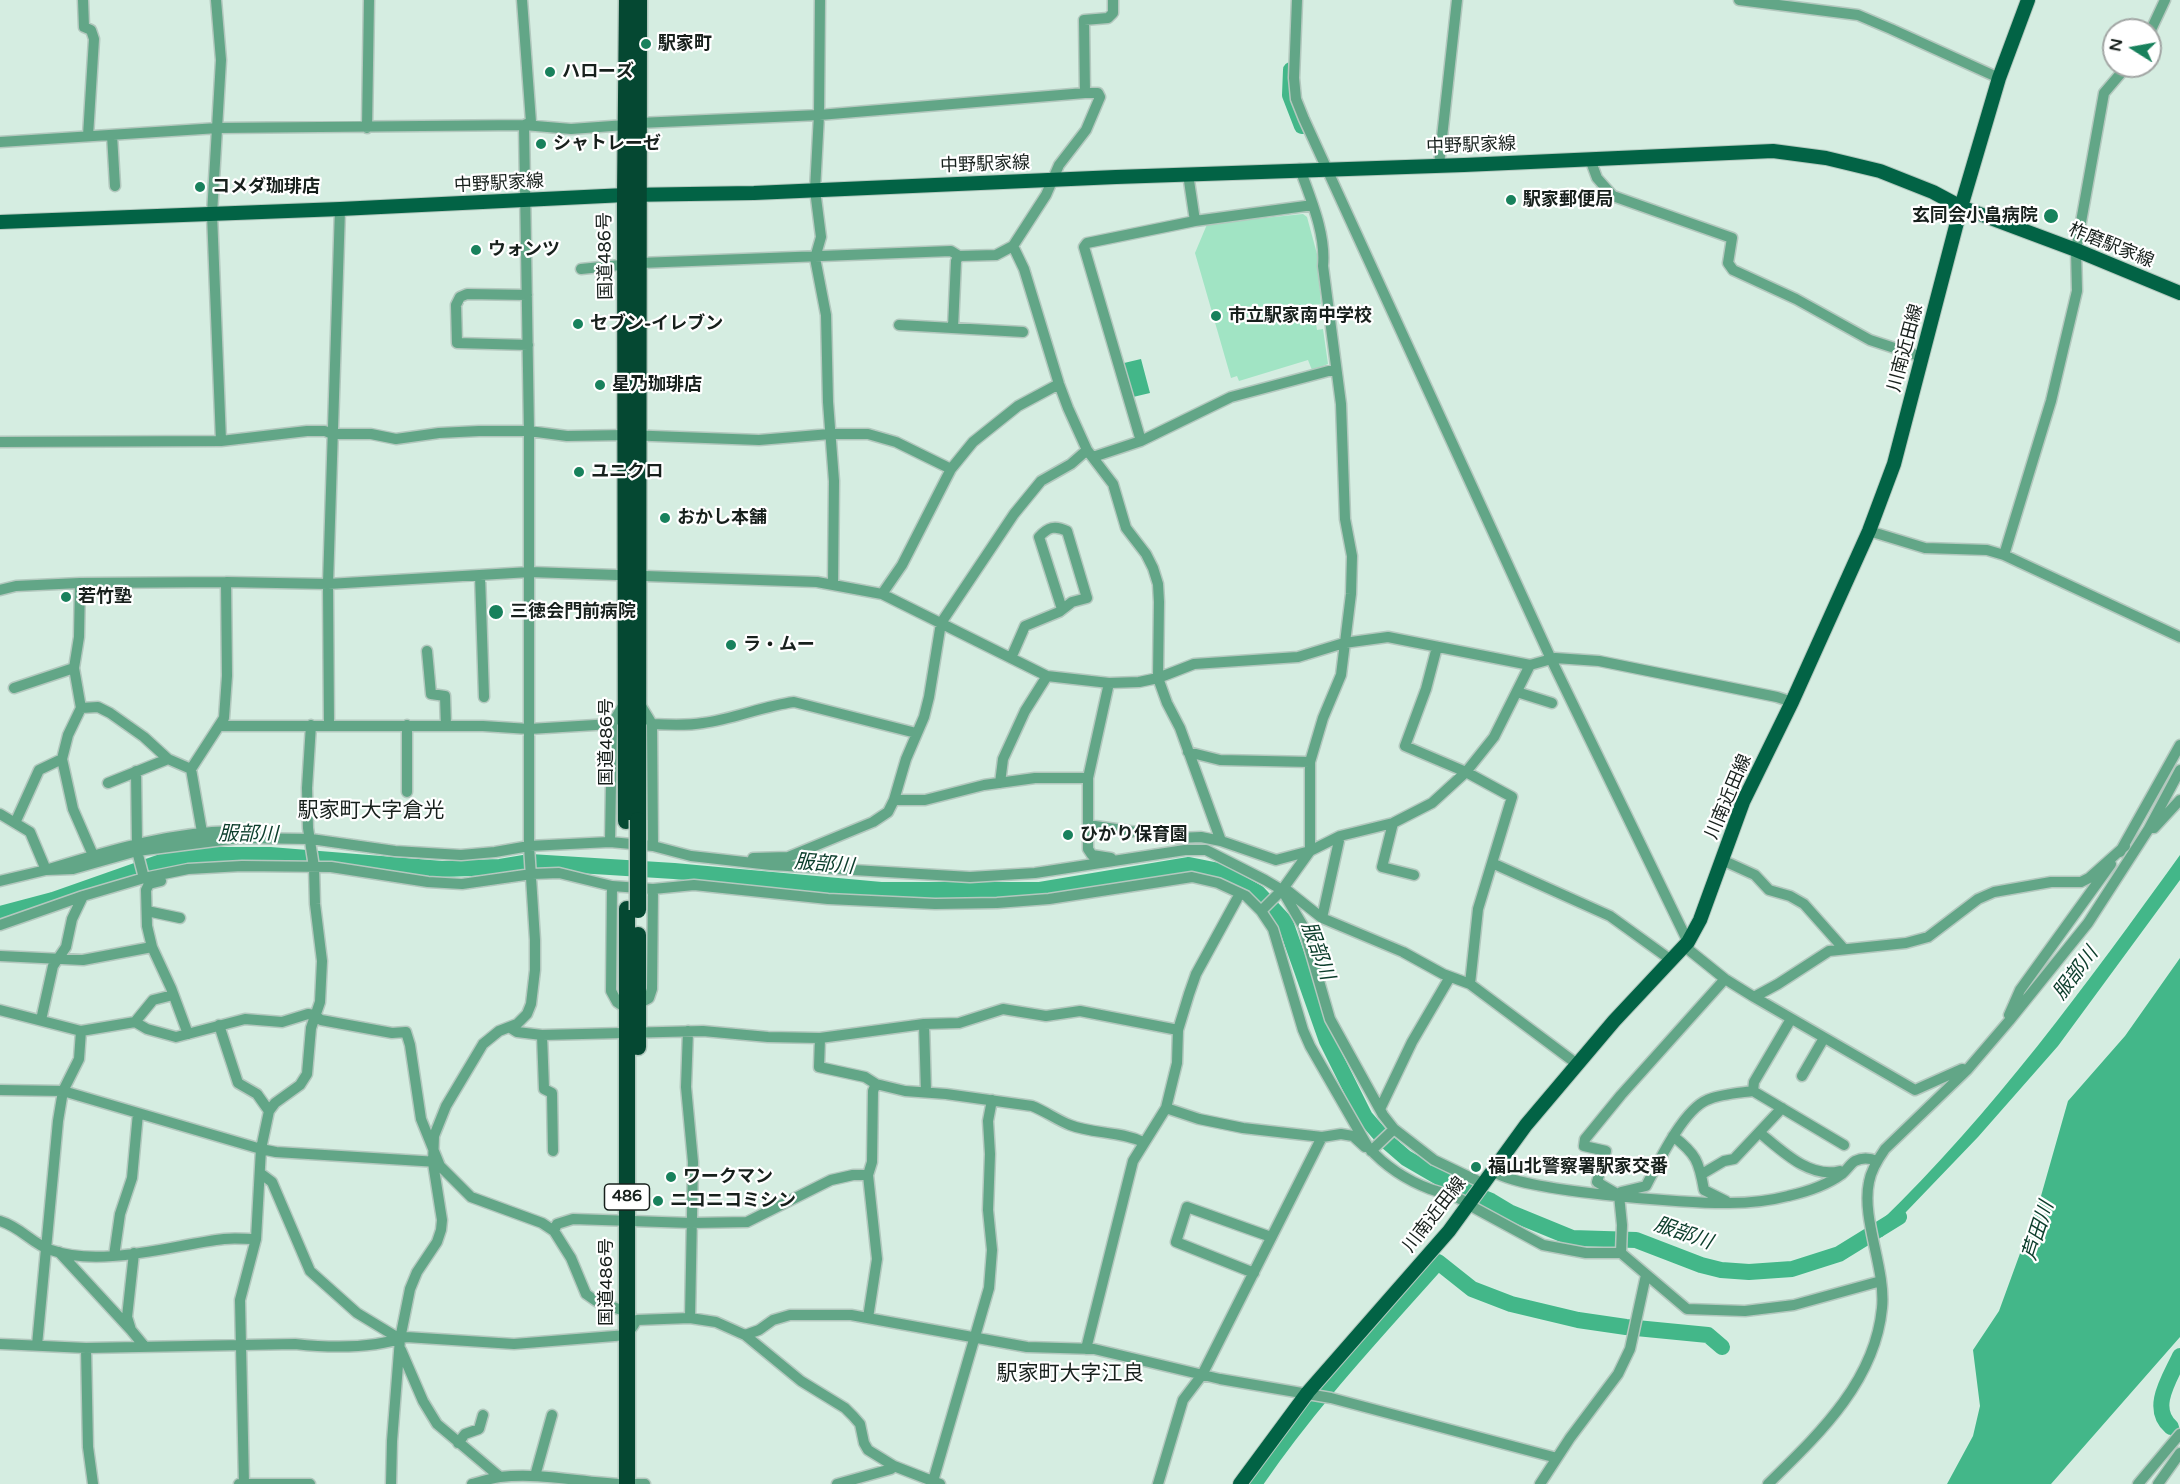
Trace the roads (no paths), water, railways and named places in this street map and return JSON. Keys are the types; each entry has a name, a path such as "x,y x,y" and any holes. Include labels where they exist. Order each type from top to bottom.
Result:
{"highway":[{"name":"国道486号","path":"627,0 633,195 633,1484"},
{"name":"国道486号","path":"632,124 639,0"},
{"name":"国道486号","path":"632,1315 627,1335 633,1484"}],"main road":[{"name":"川南近田線","path":"1240,1484 1308,1392 1449,1231 1526,1125 1577,1064 1688,942 1709,898 1743,802 1792,702 1869,531 1894,464 1961,207 1999,78 2028,0"},
{"name":"中野駅家線","path":"0,222 1773,151 1826,158 1880,171 1932,192 1961,207"},
{"name":"柞磨駅家線","path":"1961,207 2076,250 2180,293"}],"street":[{"path":"83,0 84,27 91,30 94,39 88,136"},
{"path":"216,0 220,60 212,214 221,441"},
{"path":"367,128 369,0"},
{"path":"522,0 531,122 524,125"},
{"path":"820,0 819,115 815,190 821,237 815,258 826,315 834,481 832,584"},
{"path":"1085,93 1084,20 1108,18 1113,13 1113,0"},
{"path":"1297,0 1294,78 1296,99 1323,169 1551,659 1688,942 1689,950 1725,979 1754,997 1915,1090 1962,1069 1967,1070"},
{"path":"1439,165 1457,0"},
{"path":"1739,0 1858,15 1999,78"},
{"path":"2157,18 2165,0"},
{"path":"2004,555 2051,401 2062,357 2077,291 2076,250 2104,93 2117,78"},
{"path":"0,142 218,128 524,125 571,129 819,115 1085,93 1098,93 1100,96 1086,130 1059,165 1046,195 1013,246 996,255 958,256 951,251 815,258 633,263 581,269"},
{"path":"431,1138 446,1106 483,1044 499,1031 517,1024 527,1014 531,1004 535,940 529,846 530,431 524,125"},
{"path":"112,135 115,186"},
{"path":"1590,159 1597,178 1613,196 1732,238 1728,263 1733,270 1796,299 1870,340 1922,357"},
{"path":"1261,911 1280,892 1310,851 1310,762 1323,718 1341,675 1351,594 1352,556 1344,519 1343,441 1323,266 1325,250 1300,170"},
{"path":"1188,174 1196,221"},
{"path":"1141,441 1084,247 1087,243 1196,221 1312,205"},
{"path":"329,725 328,584 340,209"},
{"path":"1013,246 1024,269 1059,384 1090,454 1113,484 1126,528 1146,554 1158,584 1158,678 1167,703 1180,728 1221,841"},
{"path":"954,328 958,256"},
{"path":"527,295 467,294 460,297 456,305 457,343 528,345"},
{"path":"899,324 1023,332"},
{"path":"733,861 734,858 788,857 873,822 888,812 915,733 924,717 941,623 1014,514 1041,481 1090,454 1141,441 1231,397 1336,369"},
{"path":"882,594 902,565 951,469 973,442 1018,406 1059,384"},
{"path":"0,442 221,441 307,431 325,431 332,434 371,434 396,439 439,433 530,431 567,436 759,440 830,434 868,434 896,442 951,469"},
{"path":"1011,658 1025,626 1062,609 1072,602 1087,598 1067,531 1058,526 1046,529 1039,537 1062,609"},
{"path":"1869,531 1925,548 1987,550 2004,555 2180,637"},
{"path":"0,590 16,586 80,583 328,584 530,572 832,584 882,594 1047,676 1109,683 1139,682 1158,678 1194,664 1298,657 1344,644 1388,637 1530,665 1555,658 1599,661 1792,702"},
{"path":"480,575 484,697"},
{"path":"202,832 191,769 224,718 227,676 226,582"},
{"path":"80,583 79,637 74,668 81,708 68,735 62,759 72,809 93,855"},
{"path":"1437,647 1426,689 1405,746 1466,772 1512,797 1478,909 1470,984"},
{"path":"428,651 431,694 445,696 446,726"},
{"path":"1088,825 1178,838 1201,837 1221,841 1275,860 1310,851 1340,836 1393,823 1432,803 1466,772 1494,737 1530,665"},
{"path":"14,688 74,668"},
{"path":"1000,783 1003,759 1025,711 1047,676"},
{"path":"1109,683 1088,778 1089,849 1092,855 1120,860"},
{"path":"1517,693 1552,703"},
{"path":"610,842 612,724 632,702 652,724 653,846"},
{"path":"652,724 705,723 777,704 794,702 915,733"},
{"path":"81,708 98,707 110,713 144,736 168,759 191,769"},
{"path":"219,726 311,724 529,729 612,724"},
{"path":"244,1484 240,1300 256,1239 261,1149 269,1111 275,1102 300,1085 307,1074 309,1042 320,1002 322,961 315,904 314,865 308,828 307,788 311,724"},
{"path":"407,725 407,792"},
{"path":"2009,1021 2020,990 2125,846 2180,745"},
{"path":"1188,752 1220,760 1310,762"},
{"path":"15,823 39,770 62,759"},
{"path":"108,783 168,759"},
{"path":"1768,1484 1800,1453 1838,1409 1863,1373 1879,1329 1882,1308 1880,1277 1867,1202 1869,1182 1877,1161 1884,1149 1967,1070 2088,923 2148,830 2180,770"},
{"path":"136,771 137,849 144,878"},
{"path":"894,800 925,800 1000,783 1035,778 1088,778"},
{"path":"2148,830 2154,828 2180,800"},
{"path":"0,814 30,832 46,870"},
{"path":"1393,823 1382,867 1414,875"},
{"path":"46,870 73,869 202,832 234,831 238,838"},
{"path":"1322,918 1340,836"},
{"path":"0,881 93,855 238,838 310,839 427,854 484,853 529,846 610,842 653,846 692,856 733,861 970,877 1035,873 1185,850 1206,850 1265,879 1280,892 1303,926 1330,1019 1393,1130 1434,1161 1481,1185"},
{"path":"1754,997 1829,951 1906,943 1928,937 1978,899 1994,892 2051,882 2081,882 2089,878 2125,846"},
{"path":"1722,860 1755,875 1769,890 1790,896 1804,904 1844,949"},
{"path":"1492,863 1610,916 1671,960"},
{"path":"0,925 83,896 144,878 188,869 314,865 428,882 462,884 532,874 559,873 612,886 653,889 694,885 828,899 935,904 997,903 1094,893 1192,877 1218,883 1246,896 1261,911 1273,929 1307,1038 1381,1162 1410,1180 1432,1190 1462,1198 1543,1245 1586,1253 1621,1251 1686,1309 1745,1311 1794,1305 1880,1277"},
{"path":"172,873 171,877 149,884 146,890 147,926 152,947 188,1034"},
{"path":"1218,883 1237,899 1244,900 1261,911"},
{"path":"612,886 611,991 617,1002 632,1006 649,998 652,989 653,889"},
{"path":"1280,892 1288,891 1322,918 1403,952 1450,977 1470,984 1577,1064"},
{"path":"41,1020 53,966 66,947 72,919 83,896"},
{"path":"1086,1348 1132,1161 1166,1108 1177,1063 1178,1030 1196,974 1237,899"},
{"path":"147,911 180,918"},
{"path":"0,956 84,960 152,947"},
{"path":"1380,1109 1412,1042 1450,977"},
{"path":"1725,979 1585,1139 1584,1146 1606,1151 1597,1182 1618,1194 1646,1186 1673,1136 1689,1115 1706,1100 1753,1090 1844,1145"},
{"path":"135,1022 153,1000 173,995"},
{"path":"509,1027 517,1032 542,1035 688,1031 820,1038 924,1024 959,1023 1003,1009 1046,1016 1080,1011 1178,1030"},
{"path":"0,1010 81,1031 135,1022 147,1029 176,1037 244,1019 282,1022 308,1014 315,1015 321,1020 392,1033 406,1032 421,1119 431,1138 442,1221 437,1242 417,1272 410,1289 400,1344 391,1484"},
{"path":"1753,1090 1754,1083 1791,1019"},
{"path":"924,1024 926,1092"},
{"path":"219,1025 238,1083 257,1094 269,1111"},
{"path":"37,1345 45,1247 63,1092 79,1059 81,1031"},
{"path":"688,1031 686,1087 693,1162 690,1318"},
{"path":"542,1035 544,1089 552,1093 553,1151"},
{"path":"820,1038 819,1067 865,1077 876,1084 905,1091 1032,1106 1070,1125 1120,1134 1143,1142"},
{"path":"1802,1076 1824,1038"},
{"path":"868,1318 877,1259 868,1175 872,1162 873,1091 876,1084"},
{"path":"0,1090 63,1092 261,1149 435,1159 471,1197 542,1222 554,1231 571,1258 586,1294 632,1315 690,1318 716,1322 745,1335 801,1381 845,1408 860,1424 868,1450 919,1480 937,1483 974,1337 989,1288 992,1250 988,1210 990,1154 988,1121 992,1100"},
{"path":"1166,1108 1199,1119 1243,1128 1322,1137 1341,1134 1353,1136 1363,1146 1372,1148"},
{"path":"1702,1174 1724,1161 1734,1159 1782,1108"},
{"path":"114,1256 120,1214 132,1178 138,1113"},
{"path":"1372,1148 1393,1130"},
{"path":"1760,1133 1812,1171 1832,1173 1846,1171"},
{"path":"1673,1136 1692,1150 1702,1174 1704,1190 1730,1203"},
{"path":"1158,1484 1183,1400 1202,1375 1322,1137"},
{"path":"1492,1170 1497,1175 1526,1184 1678,1201 1730,1203 1788,1196 1811,1189 1846,1171 1854,1161 1869,1158 1877,1161"},
{"path":"260,1173 272,1182 310,1271 357,1313 400,1344 423,1401 437,1424 500,1477"},
{"path":"554,1231 557,1224 573,1219 691,1223 747,1222 831,1180 853,1175 868,1175"},
{"path":"1618,1194 1622,1225 1621,1251"},
{"path":"258,1199 281,1203"},
{"path":"1254,1273 1176,1242 1187,1208 1271,1238"},
{"path":"0,1221 13,1224 45,1247 58,1252 87,1257 114,1256 226,1239 256,1239"},
{"path":"58,1252 146,1347"},
{"path":"131,1330 127,1317 134,1253"},
{"path":"1540,1484 1618,1374 1630,1349 1646,1275"},
{"path":"745,1335 759,1330 773,1320 790,1315 851,1315 1027,1347 1094,1349 1202,1375 1308,1392 1557,1458"},
{"path":"0,1344 86,1348 240,1344 296,1344 325,1347 400,1344 406,1337 514,1344 627,1335"},
{"path":"86,1348 88,1447 93,1484"},
{"path":"458,1443 465,1434 479,1429 483,1415"},
{"path":"535,1476 552,1415"},
{"path":"2138,1484 2180,1434"},
{"path":"2158,1484 2180,1454"},
{"path":"837,1484 891,1469 894,1466"},
{"path":"472,1484 500,1477 535,1476 596,1484 633,1484"},
{"path":"239,1484 310,1484"}],"water":[{"path":"1141,359 1150,393 1133,397 1124,363"},
{"path":"2180,855 2180,880 2058,1046 1978,1137 1882,1237 1879,1223 1921,1181 2000,1092 2074,999"},
{"name":"芦田川","path":"2180,958 2180,1337 2051,1484 1947,1484 1973,1436 1980,1406 1973,1350 1999,1311 2041,1196 2068,1101 2125,1036"}],"waterway":[{"path":"1291,70 1290,95 1302,126"},
{"name":"服部川","path":"0,914 53,900 161,862 208,855 270,855 442,869 500,867 530,862 674,871 881,890 1040,890 1189,865 1219,871 1258,893 1285,922 1327,1041 1365,1117 1384,1139 1406,1158 1456,1187 1572,1238 1636,1240 1701,1265 1721,1270 1749,1272 1792,1269 1839,1254 1899,1217"},
{"path":"1254,1484 1319,1398 1438,1262 1472,1289 1511,1304 1578,1320 1708,1335 1722,1347"},
{"path":"2171,1427 2162,1411 2162,1402 2167,1383 2180,1356"}],"place":[{"name":"駅家町","path":"646,44"},
{"name":"ハローズ","path":"550,72"},
{"name":"シャトレーゼ","path":"541,144"},
{"name":"コメダ珈琲店","path":"200,187"},
{"name":"駅家郵便局","path":"1511,200"},
{"name":"玄同会小畠病院","path":"2051,216"},
{"name":"ウォンツ","path":"476,250"},
{"name":"市立駅家南中学校","path":"1216,316"},
{"name":"セブン-イレブン","path":"578,324"},
{"name":"星乃珈琲店","path":"600,385"},
{"name":"ユニクロ","path":"579,472"},
{"name":"おかし本舗","path":"665,518"},
{"name":"若竹塾","path":"66,597"},
{"name":"三徳会門前病院","path":"496,612"},
{"name":"ラ・ムー","path":"731,645"},
{"name":"ひかり保育園","path":"1068,835"},
{"name":"福山北警察署駅家交番","path":"1476,1167"},
{"name":"ワークマン","path":"671,1177"},
{"name":"ニコニコミシン","path":"658,1201"}],"district":[{"name":"駅家町大字倉光","path":"371,811"},
{"name":"駅家町大字江良","path":"1070,1374"}]}
